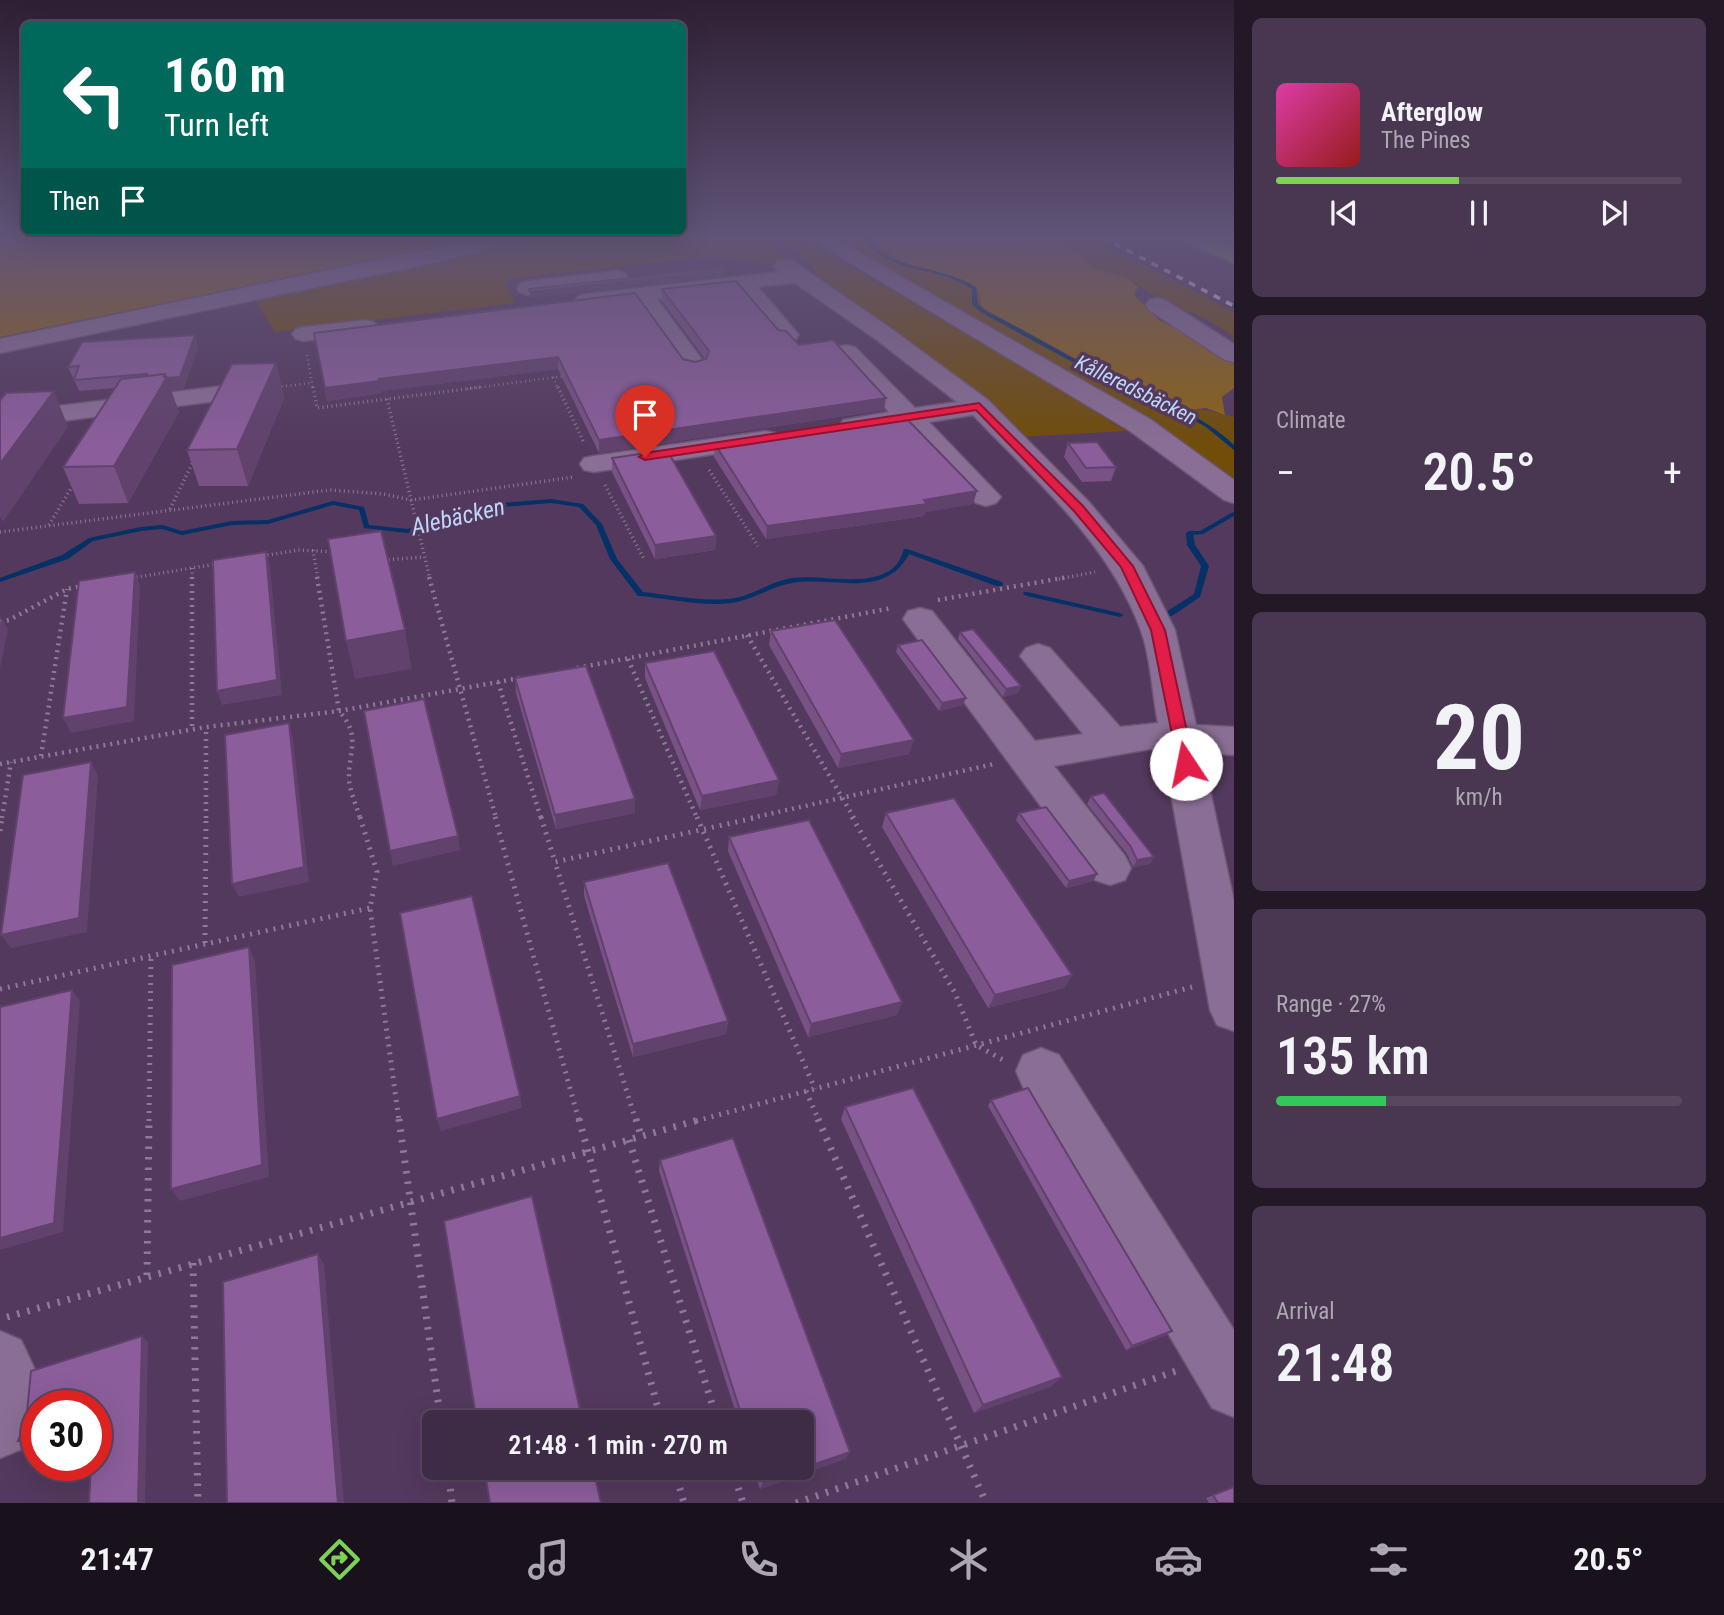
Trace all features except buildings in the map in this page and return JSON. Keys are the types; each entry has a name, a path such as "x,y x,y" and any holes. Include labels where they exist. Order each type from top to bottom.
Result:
{"street":[{"path":"0,346 177,307"},
{"path":"652,307 694,365"},
{"path":"765,307 787,335"},
{"path":"842,307 979,406 1078,508 1127,566 1158,630 1230,993"},
{"path":"938,307 1131,419 1234,494"},
{"path":"1160,307 1234,355"},
{"path":"304,334 394,323"},
{"path":"846,352 986,497"},
{"path":"0,421 223,394"},
{"path":"829,429 979,406"},
{"path":"589,470 788,435"},
{"path":"916,609 1110,868"},
{"path":"1038,656 1112,743"},
{"path":"1026,757 1150,737 1234,741"},
{"path":"1041,1071 1228,1365"},
{"path":"0,1361 6,1372 0,1427"}],"path":[{"path":"304,334 317,408 553,377"},
{"path":"170,509 223,400 223,394 311,383"},
{"path":"387,399 424,558 658,1410"},
{"path":"0,532 330,490 384,494 411,500 589,470"},
{"path":"48,526 75,482"},
{"path":"313,550 339,711 348,721 354,739 349,782 377,872 370,908 439,1410"},
{"path":"258,557 313,550 345,554"},
{"path":"372,558 386,561 424,558"},
{"path":"129,578 219,563"},
{"path":"576,668 747,635 916,609 1127,566"},
{"path":"192,568 192,730"},
{"path":"0,622 9,620 66,589 92,585"},
{"path":"41,756 66,589"},
{"path":"747,635 955,993 975,1045 1028,1073 1041,1071"},
{"path":"628,659 815,1089"},
{"path":"0,764 206,727 339,711 524,677"},
{"path":"498,682 641,1136"},
{"path":"205,943 206,727"},
{"path":"555,862 1026,757"},
{"path":"0,831 11,762"},
{"path":"0,989 370,908"},
{"path":"147,1275 150,956"},
{"path":"0,1319 587,1151 975,1045 1230,993"},
{"path":"806,1091 986,1503"},
{"path":"629,1140 714,1410"},
{"path":"193,1263 198,1503"},
{"path":"796,1503 961,1445 1228,1365"},
{"path":"449,1480 452,1503"},
{"path":"677,1480 684,1503"},
{"path":"736,1480 743,1503"}],"shaded area":[{"path":"0,307 143,307 0,337"},
{"path":"260,307 481,307 275,332"},
{"path":"854,307 920,307 1126,431 1019,437 904,342 890,325"},
{"path":"943,307 983,307 1086,366 1145,396 1234,417 1234,484"},
{"path":"983,307 1146,307 1159,320 1203,342 1234,364 1234,388 1222,397 1225,415 1206,408 1188,410 1143,395"},
{"path":"1176,307 1225,307 1234,312 1234,341 1232,335 1201,316"}],"waterway":[{"name":"Kålleredsbäcken","path":"978,307 1117,384 1194,417 1234,448"},
{"name":"Alebäcken","path":"0,580 65,557 91,539 141,529 162,527 182,533 232,523 268,522 333,503 362,508 366,527 407,531 489,506 551,501 581,505 599,524 614,559 641,594 728,601 745,598 787,581 875,579 889,574 900,565 907,551 999,584"},
{"name":"Alebäcken","path":"1169,614 1197,595 1205,566 1191,545 1189,533 1201,533 1233,514"},
{"name":"Alebäcken","path":"1027,594 1120,615"}],"route":[{"path":"645,457 979,406 1078,508 1127,566 1158,630 1186,764"}]}
